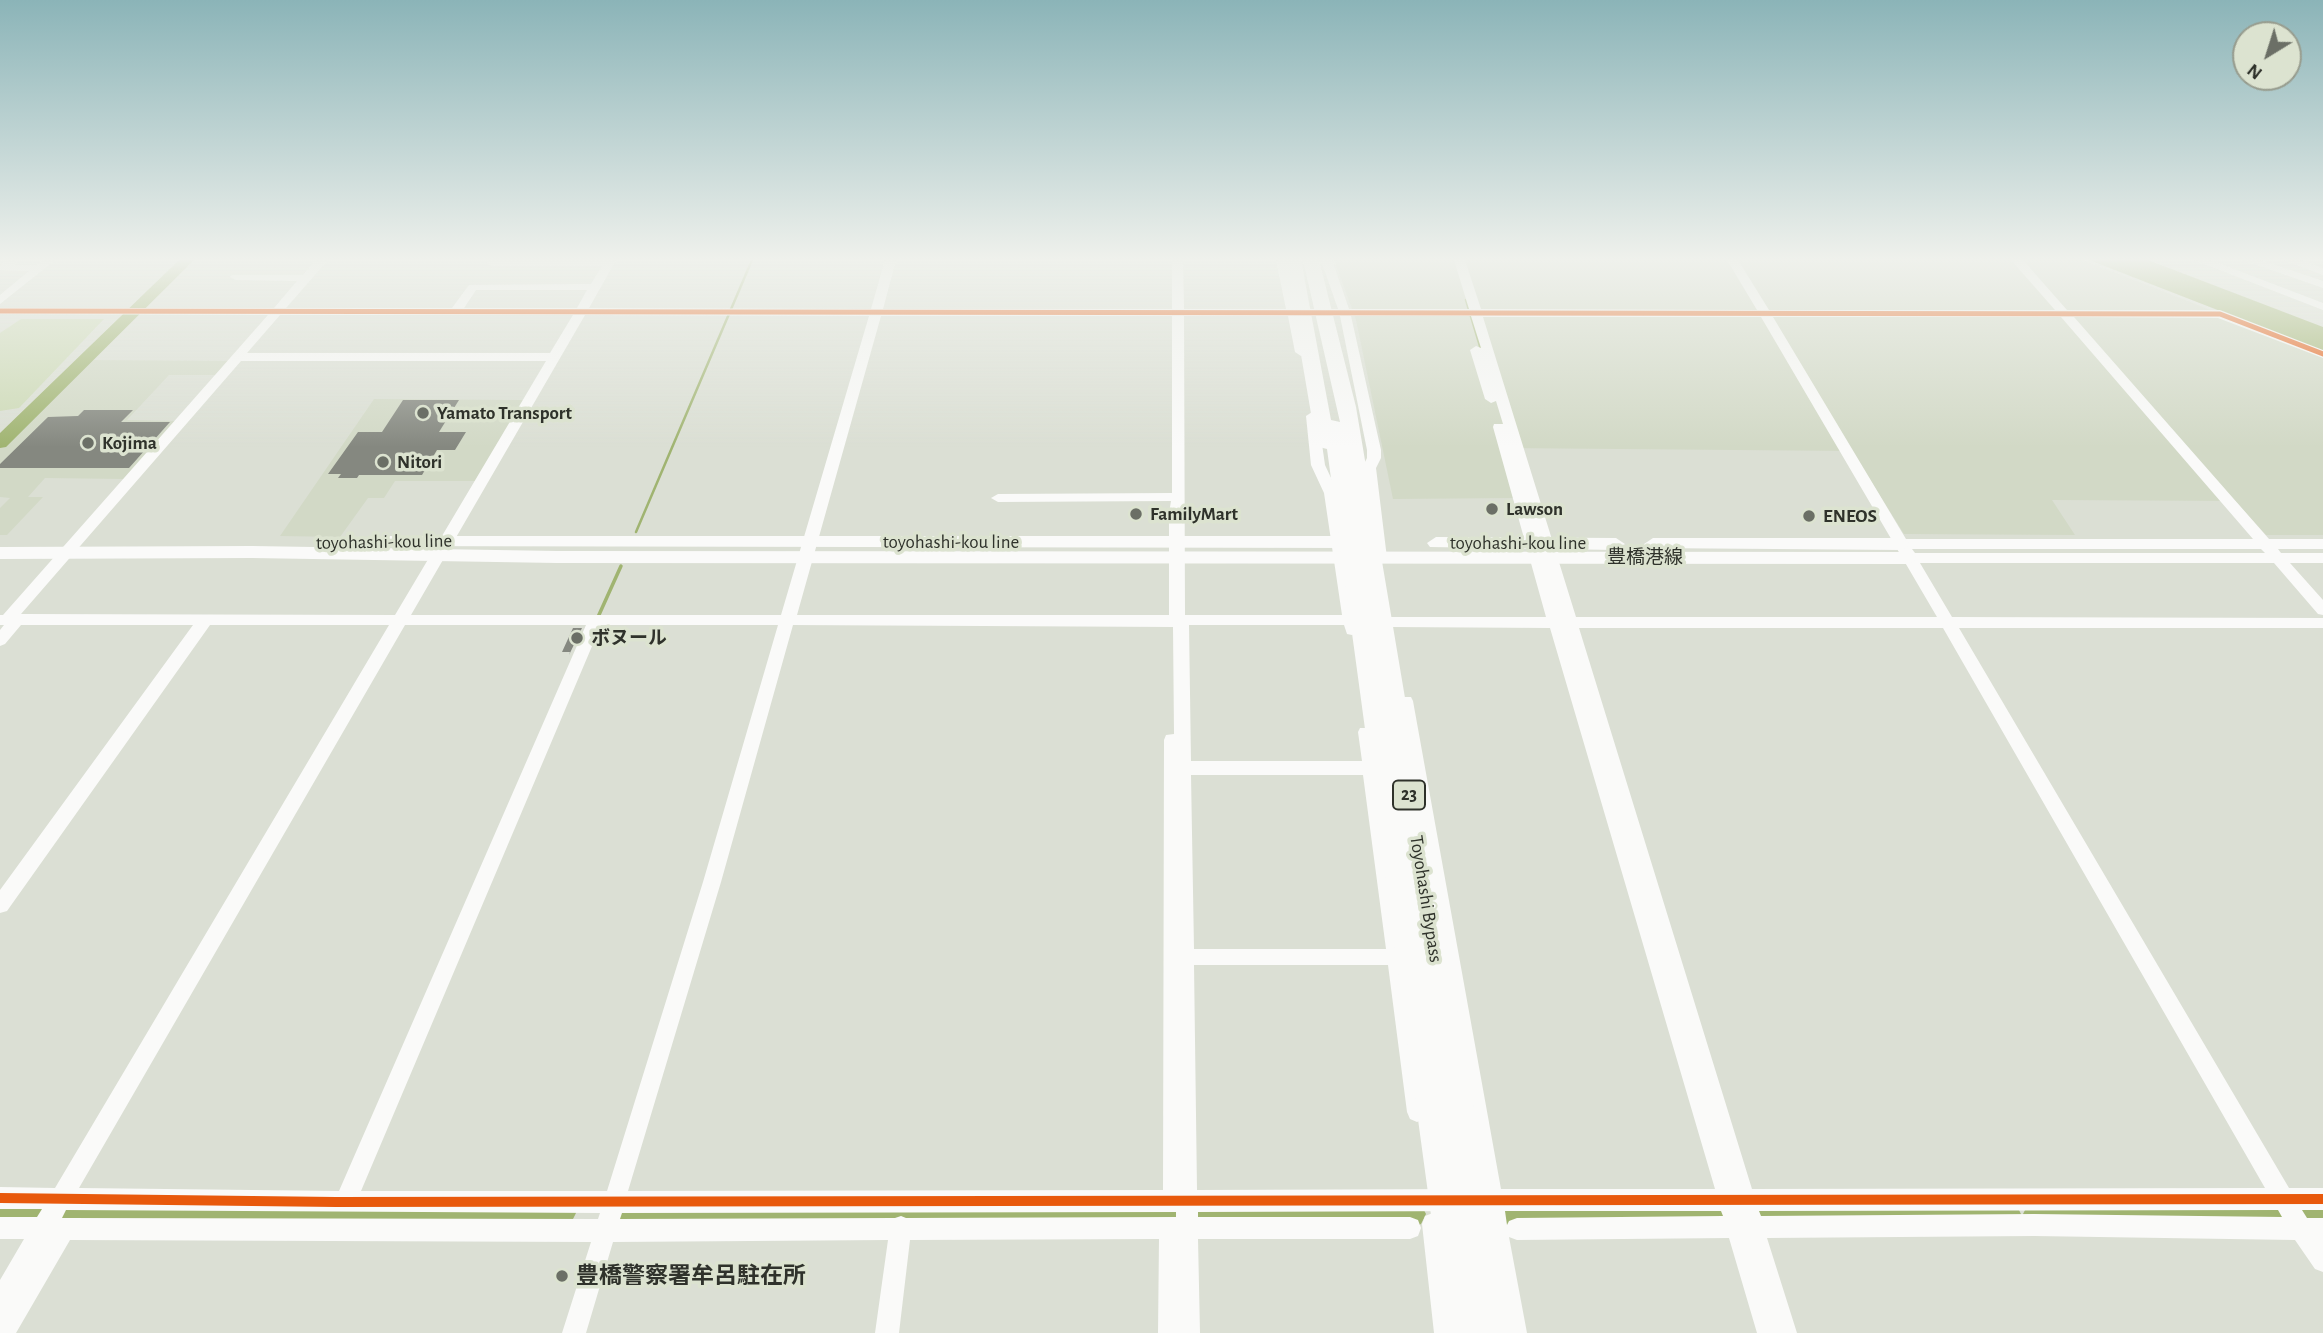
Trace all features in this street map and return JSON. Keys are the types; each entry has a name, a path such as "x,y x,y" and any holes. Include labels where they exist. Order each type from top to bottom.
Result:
{"highway":[{"name":"23","path":"1306,322 1321,402 1331,493"},
{"name":"Toyohashi Bypass","path":"1313,322 1327,383 1464,1333"},
{"name":"Toyohashi Bypass","path":"1326,322 1347,407 1495,1333"},
{"path":"1338,322 1369,468"}],"main road":[{"name":"toyohashi-kou line","path":"0,543 68,548 252,552 442,549 1338,549"},
{"name":"toyohashi-kou line","path":"0,553 68,548"},
{"name":"豊橋港線","path":"1338,549 1905,551"}],"street":[{"path":"0,640 8,620 68,548 267,322"},
{"path":"4,1333 62,1200 574,322"},
{"path":"574,1333 616,1200 873,322"},
{"path":"1174,322 1177,621 1181,625 1176,674 1181,960 1181,1216 1188,1333"},
{"path":"1296,322 1311,407 1318,465 1331,493 1362,691 1446,1333"},
{"path":"1347,322 1374,450 1374,458 1369,468 1379,549 1515,1333"},
{"path":"1473,322 1739,1215 1769,1333"},
{"path":"1769,322 2285,1199 2312,1229 2323,1261"},
{"path":"2071,322 2323,610"},
{"path":"2241,322 2323,354"},
{"path":"237,357 553,357"},
{"path":"998,498 1174,497"},
{"path":"1905,551 2323,544"},
{"path":"1905,551 2323,558"},
{"path":"0,905 206,619"},
{"path":"8,620 1350,621"},
{"path":"334,1213 596,620"},
{"path":"1391,622 2323,623"},
{"path":"1362,691 1404,692"},
{"path":"1179,772 1370,768"},
{"path":"1181,960 1395,957"},
{"path":"0,1198 334,1213 605,1231 901,1227 1181,1216 1374,1199 1493,1199 1548,1212 1739,1215 1811,1225 2312,1229"},
{"path":"1374,1199 1377,1228"},
{"path":"1739,1215 1803,1200 2323,1199"},
{"path":"0,1228 616,1200 1181,1216 1410,1228"},
{"path":"1803,1200 1811,1225"},
{"path":"1885,1200 1894,1225"},
{"path":"1517,1229 1548,1212"},
{"path":"1739,1215 1785,1333"},
{"path":"1170,1333 1181,1216"},
{"path":"0,1302 52,1226"},
{"path":"887,1333 901,1227"}],"shaded area":[{"path":"16,322 101,322 19,408 0,411 0,333"},
{"path":"1356,322 2242,322 2323,354 2323,535 2266,535 2235,501 2052,500 2075,535 1904,534 1852,451 1503,448 1515,498 1393,499"},
{"path":"2249,322 2310,322 2323,327 2323,351"},
{"path":"88,360 230,361 217,375 169,375 127,420 178,421 125,479 45,478 28,497 43,497 7,535 0,535 0,508 10,498 0,497 0,447"},
{"path":"374,399 525,400 478,481 395,481 384,498 368,498 340,537 280,536"}],"building":[{"name":"Nitori","path":"403,400 459,400 439,432 466,432 455,450 437,450 422,475 359,475 357,478 338,478 341,474 328,474 358,432 382,432"},
{"name":"Kojima","path":"84,410 133,410 121,422 170,422 129,468 0,468 0,464 48,417 78,416"},
{"path":"573,628 582,628 569,655 570,652 562,652"}],"waterway":[{"path":"0,443 123,322"},
{"path":"636,532 725,322"},
{"path":"1473,322 1482,353"},
{"path":"598,617 621,566"},
{"path":"0,1211 561,1213"},
{"path":"615,1213 1411,1214"},
{"path":"1511,1214 2006,1214"},
{"path":"2038,1214 2323,1214"}],"cycle path":[{"path":"2241,322 2323,354"},
{"path":"0,1198 336,1202 2323,1199"}],"place":[{"name":"Yamato Transport","path":"423,413"},
{"name":"Kojima","path":"88,443"},
{"name":"Nitori","path":"383,462"},
{"name":"Lawson","path":"1492,509"},
{"name":"FamilyMart","path":"1136,514"},
{"name":"ENEOS","path":"1809,516"},
{"name":"ボヌール","path":"577,638"},
{"name":"豊橋警察署牟呂駐在所","path":"562,1276"}]}
